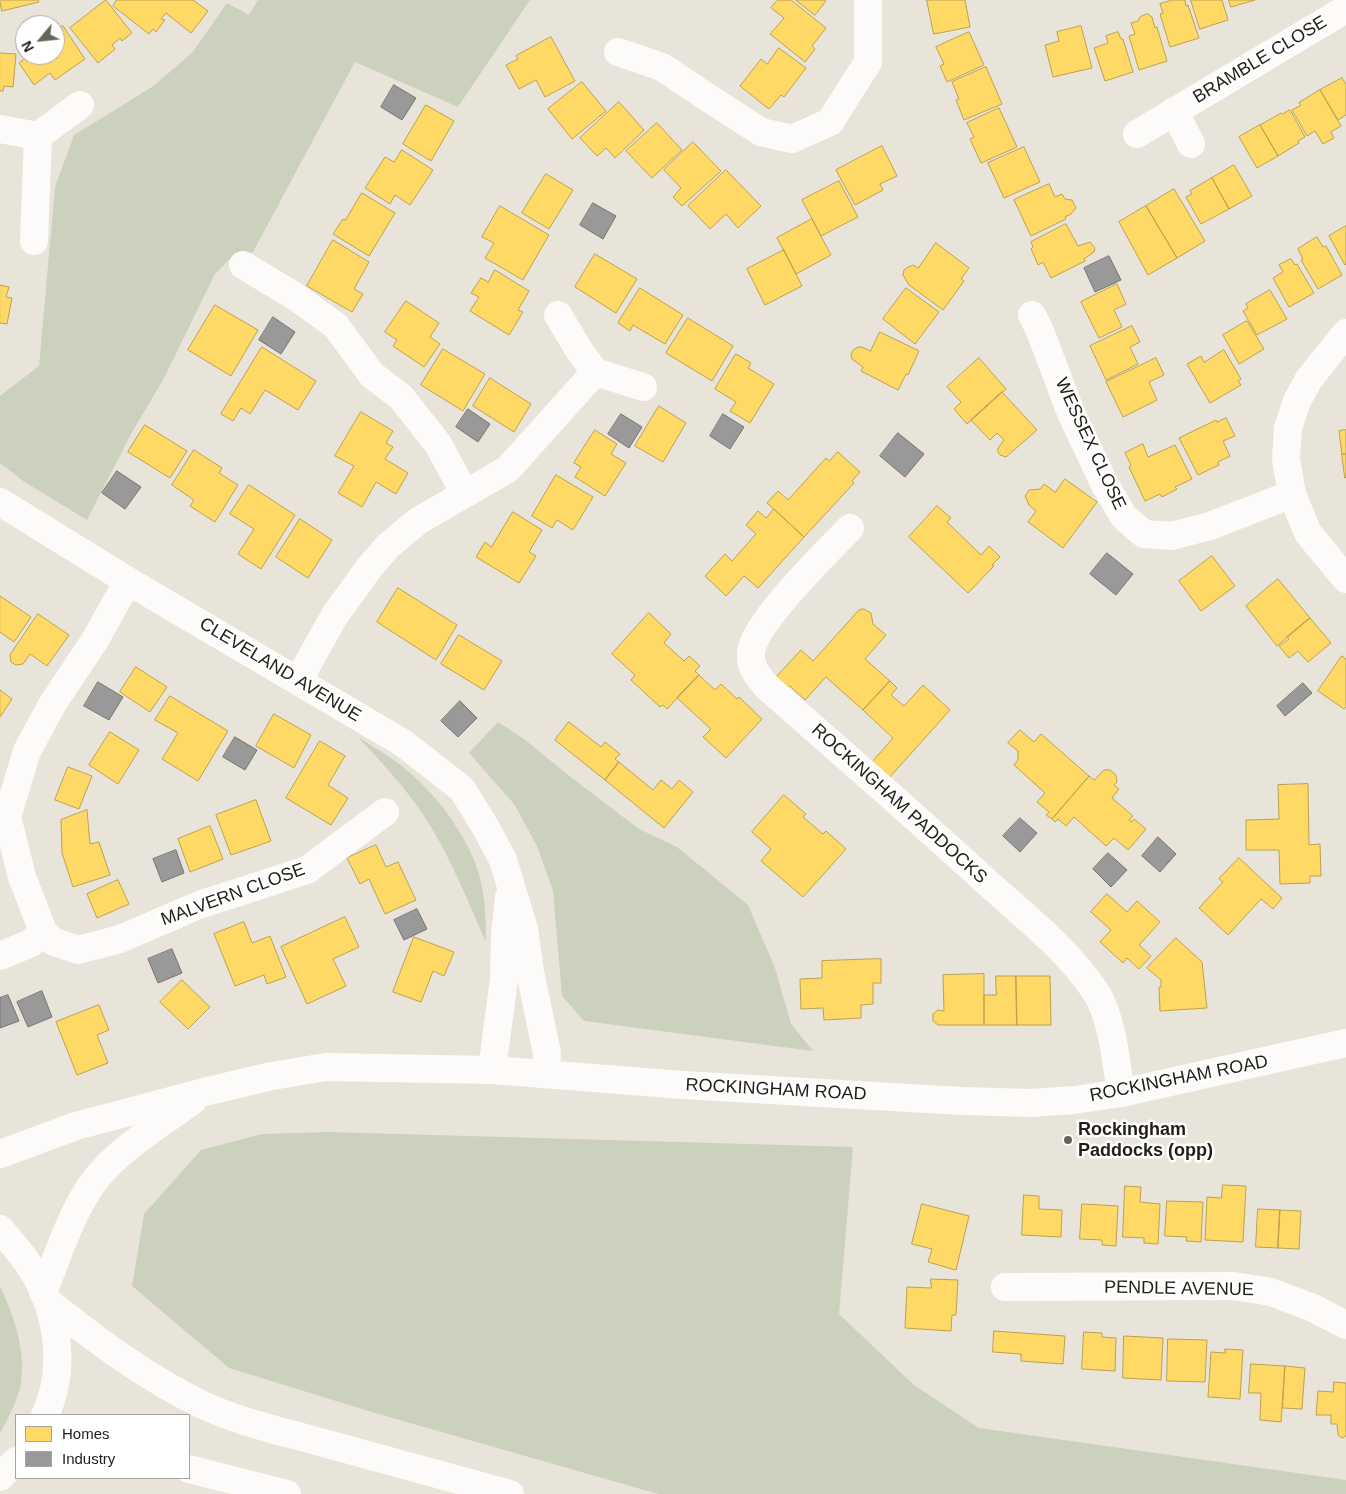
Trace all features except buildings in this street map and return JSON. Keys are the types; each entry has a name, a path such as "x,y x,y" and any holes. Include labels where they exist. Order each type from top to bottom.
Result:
{"main road":[{"path":"618,52 662,67 762,132 792,139 830,122 868,62 868,0"},
{"name":"BRAMBLE CLOSE","path":"1138,134 1346,9"},
{"path":"0,129 38,136 80,105"},
{"name":"BRAMBLE CLOSE","path":"1174,112 1192,144"},
{"path":"34,241 38,136"},
{"path":"243,265 296,297 336,326 372,375 401,397 438,444 465,494"},
{"path":"558,315 595,372 643,387"},
{"name":"WESSEX CLOSE","path":"1032,315 1040,331 1071,413 1104,484 1124,517 1144,534 1172,536 1210,526 1292,494"},
{"path":"1346,333 1309,379 1297,401 1288,428 1286,459 1292,494 1308,533 1346,580"},
{"path":"298,681 335,615 369,568 388,546 418,521 508,469 595,372"},
{"name":"CLEVELAND AVENUE","path":"0,502 128,581 403,743 462,789 503,860 524,929 530,972 548,1053 546,1074"},
{"name":"ROCKINGHAM PADDOCKS","path":"850,528 771,613 762,626 751,653 753,670 767,687 917,818 1058,947 1081,972 1097,996 1107,1020 1121,1093"},
{"path":"0,956 31,943 44,931 22,877 4,816 30,744 53,703 95,640 128,581"},
{"name":"MALVERN CLOSE","path":"44,931 52,941 78,950 120,939 199,904 308,870 385,812"},
{"name":"CLEVELAND AVENUE","path":"492,1070 504,979 505,935 510,886"},
{"name":"ROCKINGHAM ROAD","path":"0,1154 76,1126 204,1092 326,1066 492,1070 683,1085 962,1101 1031,1103 1074,1100 1121,1093 1346,1043"},
{"name":"ROCKINGHAM ROAD","path":"45,1297 72,1219 94,1181 112,1162 204,1092"},
{"path":"0,1229 32,1270 45,1297 55,1330 57,1357 54,1384 45,1414"},
{"name":"PENDLE AVENUE","path":"1005,1287 1234,1286 1271,1292 1313,1308 1346,1326"},
{"path":"45,1297 101,1344 153,1379 202,1405 243,1420 510,1494"},
{"path":"0,1477 15,1462"},
{"path":"190,1469 288,1494"},
{"path":"0,1477 15,1471"}],"green space":[{"path":"258,0 530,0 458,107 355,62 253,252 232,257 215,274 163,380 131,434 87,520 23,481 0,463 0,396 39,366 55,187 74,135 152,87 192,53 227,3 249,15"},
{"path":"498,722 524,739 639,829 677,847 748,905 775,968 791,1024 813,1051 584,1021 562,996 553,891 537,846 514,804 469,753"},
{"path":"358,737 408,771 451,818 474,859 479,874 485,908 486,942 442,846 417,805"},
{"path":"329,1132 853,1147 839,1314 914,1385 979,1428 1346,1480 1346,1494 658,1494 375,1413 229,1368 132,1286 144,1214 201,1150 262,1134"},
{"path":"0,1286 18,1333 22,1371 18,1396 0,1434"}],"place":[{"name":"Rockingham Paddocks (opp)","path":"1068,1140"}]}
